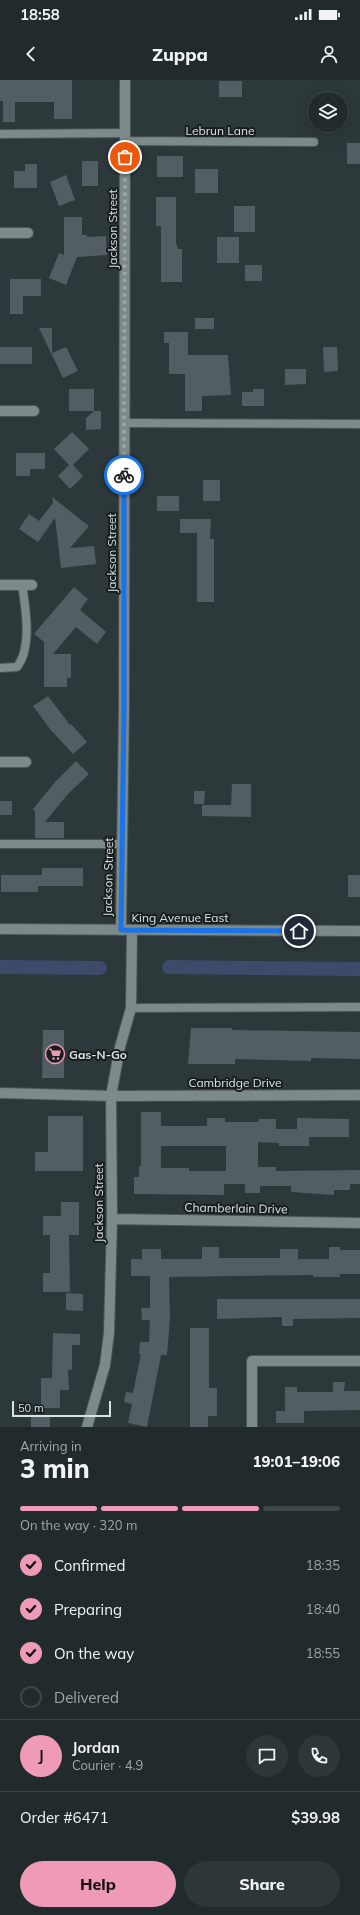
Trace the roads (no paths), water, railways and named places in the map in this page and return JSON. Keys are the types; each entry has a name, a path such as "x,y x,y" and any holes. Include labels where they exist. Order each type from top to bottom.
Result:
{"street":[{"name":"Jackson Street","path":"121,930 125,423 125,80"},
{"path":"0,233 28,233"},
{"path":"0,411 34,411"},
{"path":"0,585 27,586"},
{"path":"0,762 26,762"},
{"name":"King Avenue East","path":"0,929 360,931"},
{"name":"Jackson Street","path":"87,1427 105,1365 108,1341 112,1219 111,1096 120,1047 131,1008 132,930"},
{"name":"Cambridge Drive","path":"0,1093 111,1096 360,1095"},
{"name":"Chamberlain Drive","path":"112,1219 360,1223"},
{"path":"252,1427 252,1361 360,1361"}],"lane":[{"name":"Lebrun Lane","path":"0,134 314,142"},
{"path":"125,423 360,424"},
{"path":"0,668 17,667 23,659 27,614 27,586"},
{"path":"0,844 122,844"},
{"path":"131,1008 360,1006"}],"waterway":[{"path":"0,967 100,968"},
{"path":"169,967 360,969"}],"place":[{"name":"Gas-N-Go","path":"55,1054"}]}
